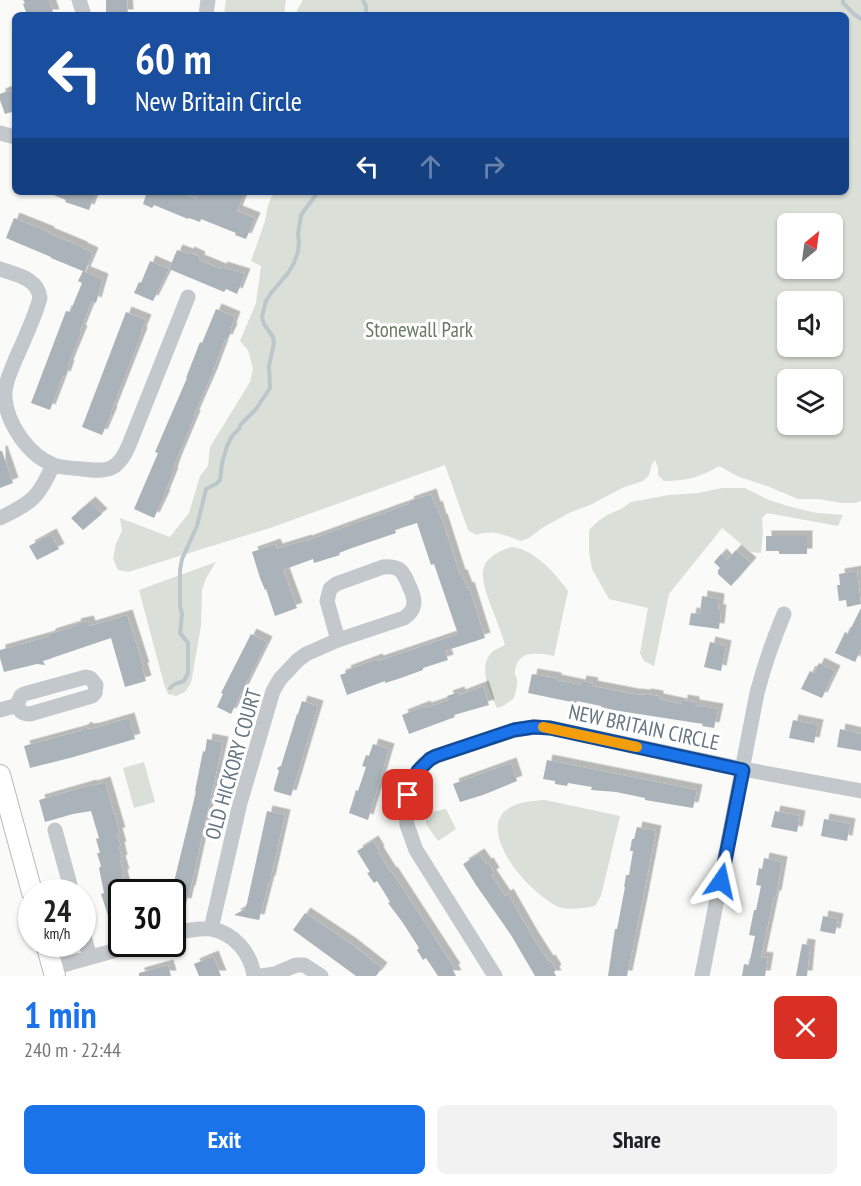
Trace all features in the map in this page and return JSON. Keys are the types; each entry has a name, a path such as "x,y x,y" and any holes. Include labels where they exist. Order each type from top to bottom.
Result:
{"main road":[{"path":"0,775 28,879"},
{"path":"49,957 53,972"}],"street":[{"path":"0,268 36,285 40,298 7,381 5,399 9,416 24,442 37,454 53,465 68,468 104,470 120,462 188,297"},
{"path":"0,518 29,502 38,494 53,465"},
{"name":"OLD HICKORY COURT","path":"211,929 240,803 273,691 280,679 298,660 316,649 409,615 413,610 414,597 401,571 389,566 382,567 336,584 330,589 327,601 338,640"},
{"path":"702,976 763,671 784,614"},
{"path":"0,710 18,705"},
{"name":"NEW BRITAIN CIRCLE","path":"495,976 416,850 408,829 406,810 410,789 418,771 430,759 444,752 514,730 534,727 550,728 743,770 861,791"},
{"path":"55,830 68,879"},
{"path":"186,931 211,929 231,938 245,950 254,976"},
{"path":"53,972 90,957"},
{"path":"261,976 275,974 296,965 304,965 321,976"}],"green space":[{"path":"226,0 286,0 284,12 224,12"},
{"name":"Stonewall Park","path":"303,0 861,0 861,501 842,503 818,499 798,499 739,477 719,466 693,478 664,481 658,475 655,460 649,475 643,481 622,488 569,513 521,541 494,533 476,535 468,530 445,465 270,528 128,572 118,570 113,559 122,531 120,518 170,537 189,513 200,476 208,466 210,447 250,382 253,369 248,350 240,341 256,303 261,266 251,261 273,195 849,195 849,12 297,12 297,10"},
{"path":"722,488 745,488 769,500 791,507 817,513 843,515 838,526 767,513 762,518 761,553 751,552 722,528 669,594 654,666 644,661 640,653 648,608 609,599 592,569 589,552 590,529 607,515 631,502"},
{"path":"511,547 519,548 536,557 568,591 554,656 530,654 521,659 515,670 517,687 514,698 497,708 486,680 485,665 492,652 505,645 484,586 483,570 491,557"},
{"path":"216,562 202,590 201,626 191,683 185,692 176,696 168,694 139,590"},
{"path":"144,762 155,802 134,808 123,768"},
{"path":"545,800 620,816 601,896 595,906 566,909 551,903 525,881 504,851 498,836 498,822 505,811 519,804"},
{"path":"446,809 456,829 438,841 426,824 426,813"}],"building":[{"path":"23,0 49,0 53,12 26,12 23,4 25,3"},
{"path":"106,0 127,0 128,12 106,12"},
{"path":"10,90 12,92 12,112 5,114 0,94"},
{"path":"54,195 95,195 89,210 65,202 66,200"},
{"path":"146,195 188,195 197,199 198,195 244,195 237,211 255,218 246,239 201,219 200,222 188,219 154,205 152,208 143,204"},
{"path":"14,218 93,253 85,272 6,238"},
{"path":"177,250 188,254 189,252 200,257 199,260 221,269 222,267 245,274 237,294 226,289 224,292 169,269"},
{"path":"150,261 169,269 153,301 134,293"},
{"path":"83,271 103,279 96,303 92,301 65,377 63,376 50,410 31,403 66,311 70,312 82,283 78,281"},
{"path":"216,309 235,317 232,329 227,340 225,339 154,518 134,509 200,342 202,343"},
{"path":"126,312 146,320 102,435 82,427"},
{"path":"0,451 2,451 13,483 0,488"},
{"path":"431,494 442,519 460,575 467,588 469,587 485,638 445,651 448,660 347,695 340,675 346,673 345,671 458,634 417,523 339,553 340,555 314,563 313,559 283,570 297,608 275,616 252,552 275,544 277,549 306,541"},
{"path":"90,502 102,514 83,530 71,518"},
{"path":"51,534 59,549 37,560 29,546"},
{"path":"766,536 807,536 807,554 779,554 779,551 766,551"},
{"path":"736,550 751,563 731,586 718,574 720,568 714,562 721,554 727,560"},
{"path":"857,571 861,604 847,607 846,600 839,601 837,585 840,585 839,574"},
{"path":"702,596 719,599 718,610 721,610 719,629 689,625 691,613 700,614"},
{"path":"861,608 861,649 855,662 835,653 845,632 848,634"},
{"path":"127,615 146,681 125,687 111,638 43,661 45,665 37,664 4,672 0,650 50,636 50,634 76,626 75,624 88,621 90,626"},
{"path":"251,634 267,642 231,714 217,707 223,694 221,693"},
{"path":"710,642 726,646 721,671 704,667"},
{"path":"819,663 835,671 822,698 801,689 810,671 814,673"},
{"path":"532,674 580,685 581,681 593,683 592,686 633,694 658,696 658,699 682,704 682,700 694,702 694,705 718,709 714,728 702,726 703,724 613,710 528,693"},
{"path":"483,686 489,705 454,715 455,717 409,734 402,715 449,700 447,696 459,692 460,695"},
{"path":"302,701 318,706 291,796 274,791 274,788 279,771 277,768 281,766"},
{"path":"129,718 135,739 30,768 24,746 83,730 85,727 95,728"},
{"path":"793,720 818,725 814,743 789,738"},
{"path":"840,729 861,734 861,751 837,747"},
{"path":"207,739 223,742 186,904 186,879 175,879 196,791 203,751 205,752"},
{"path":"373,744 389,749 368,820 349,813 366,767 362,766"},
{"path":"547,760 697,790 693,808 645,800 645,798 616,792 591,790 592,787 568,783 567,786 555,784 555,781 543,779"},
{"path":"511,763 517,781 460,802 453,784"},
{"path":"105,782 120,833 117,833 124,874 123,879 108,879 108,915 101,894 104,893 97,853 100,853 96,839 99,838 91,811 45,822 39,800"},
{"path":"267,811 285,815 259,920 234,915 245,909 247,903"},
{"path":"775,811 800,816 797,832 771,827"},
{"path":"824,819 850,824 847,841 821,836"},
{"path":"637,827 656,831 642,903 627,976 608,976 626,875 629,875 633,851 630,851 632,839 634,839"},
{"path":"373,841 391,873 455,969 453,970 456,976 438,976 426,958 423,960 417,950 419,948 388,903 390,902 377,881 374,883 367,873 370,872 357,851"},
{"path":"479,854 486,864 488,863 494,873 491,875 505,896 508,894 532,936 548,961 550,960 556,970 554,972 556,976 535,976 511,935 476,885 463,864"},
{"path":"764,858 782,862 761,957 768,958 765,976 742,976 744,964 749,965 755,936 749,935 761,886 756,885 759,868 762,869"},
{"path":"305,913 382,968 376,976 356,976 293,930"},
{"path":"823,916 838,919 835,934 820,931"},
{"path":"802,944 810,945 807,976 796,976"},
{"path":"213,956 221,976 199,976 194,964"},
{"path":"168,965 171,976 139,976 139,973"}],"waterway":[{"path":"363,0 366,12"},
{"path":"843,0 843,3 861,19"},
{"path":"170,688 184,681 188,673 188,643 180,633 182,559 197,526 206,489 220,480 222,463 232,436 256,409 270,388 269,366 274,343 262,317 266,301 294,263 298,252 301,215 316,195"}],"slow traffic":[{"path":"543,727 637,747"}],"route":[{"path":"408,795 418,771 430,759 444,752 524,727 550,728 743,770 721,881"}]}
